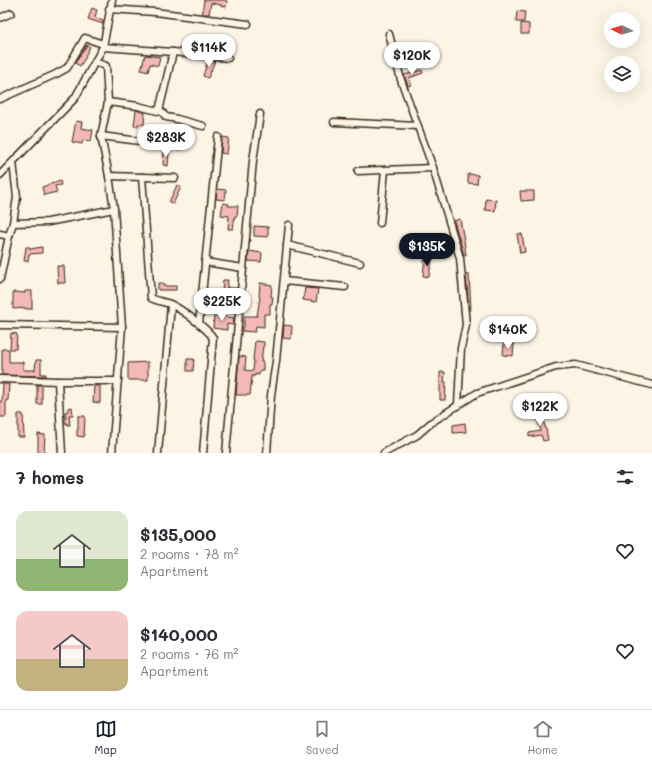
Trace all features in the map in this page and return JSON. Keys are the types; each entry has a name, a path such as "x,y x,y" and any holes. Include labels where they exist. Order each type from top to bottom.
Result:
{"street":[{"path":"0,175 75,98 103,46 109,9 112,0"},
{"path":"109,9 155,12 248,24"},
{"path":"0,18 11,13"},
{"path":"389,34 401,80 433,168 460,258 466,325 461,348 458,405"},
{"path":"0,99 67,68 85,38 103,46 228,58"},
{"path":"159,111 173,52"},
{"path":"95,62 106,66 108,102 102,136 114,209 122,327 112,453"},
{"path":"108,102 138,106 159,111 166,117 203,126"},
{"path":"226,453 253,161 260,114"},
{"path":"334,122 418,126"},
{"path":"102,136 178,146"},
{"path":"199,324 218,137"},
{"path":"0,279 13,223 17,197 13,162"},
{"path":"358,171 433,168"},
{"path":"380,223 385,170"},
{"path":"109,176 175,178"},
{"path":"142,177 152,298 154,300 172,305 199,324 213,338 203,453"},
{"path":"13,223 48,222 114,209"},
{"path":"267,453 271,395 276,361 289,225"},
{"path":"0,234 9,236"},
{"path":"287,245 360,263"},
{"path":"205,262 243,268"},
{"path":"284,280 345,287"},
{"path":"158,453 172,305"},
{"path":"0,326 122,327"},
{"path":"384,453 417,435 432,422 477,393 556,367 576,365 652,385"},
{"path":"0,379 118,381"},
{"path":"58,381 62,453"}],"building":[{"path":"204,0 225,0 227,1 226,7 211,3 209,14 202,14"},
{"path":"92,8 97,10 95,17 103,21 103,24 88,19"},
{"path":"517,11 525,12 524,22 516,22"},
{"path":"521,23 529,24 529,34 521,34"},
{"path":"87,45 90,47 80,66 75,63"},
{"path":"145,55 160,57 158,66 150,64 148,72 141,70"},
{"path":"208,60 215,61 208,78 203,76"},
{"path":"422,70 423,73 409,78 411,85 408,86 404,75"},
{"path":"136,110 145,113 144,125 138,124 138,127 134,126"},
{"path":"76,121 82,122 81,128 93,130 91,141 83,140 82,144 72,142"},
{"path":"222,137 229,138 227,154 221,153"},
{"path":"164,150 169,150 168,166 163,165"},
{"path":"468,174 478,175 477,184 468,183"},
{"path":"60,181 61,185 55,186 57,192 44,195 42,187"},
{"path":"177,185 181,187 173,204 169,202"},
{"path":"217,189 226,190 225,200 216,199"},
{"path":"520,191 534,191 534,200 521,201"},
{"path":"486,199 496,200 495,211 485,210"},
{"path":"223,203 229,204 228,206 238,206 233,229 228,229 229,216 221,215"},
{"path":"460,219 466,255 464,255 454,221"},
{"path":"254,226 268,227 268,237 254,236"},
{"path":"517,234 522,234 525,252 520,253"},
{"path":"26,247 30,247 30,249 42,247 42,253 29,254 28,261 24,261"},
{"path":"249,251 262,253 261,262 248,261"},
{"path":"425,257 432,257 429,277 423,276"},
{"path":"57,266 64,266 65,283 58,283"},
{"path":"469,274 471,310 469,310 466,275"},
{"path":"223,280 228,280 227,288 237,288 236,292 222,292"},
{"path":"158,283 163,283 163,286 176,286 176,290 158,290"},
{"path":"260,283 272,285 271,297 273,297 272,304 270,304 270,314 264,314 264,327 256,326 255,332 242,331 242,327 244,327 244,316 257,316 260,297"},
{"path":"305,288 318,289 316,302 303,300"},
{"path":"25,291 32,291 32,309 13,309 13,292 25,293"},
{"path":"214,315 234,318 233,325 227,324 227,330 213,328"},
{"path":"284,325 292,326 291,339 283,338"},
{"path":"11,333 17,334 16,349 10,349"},
{"path":"255,341 264,342 261,362 263,362 263,370 260,370 259,375 255,374 255,376 252,376 250,395 236,395 239,356 246,357 245,370 253,371"},
{"path":"504,343 514,344 513,356 503,355"},
{"path":"2,349 9,349 9,362 23,362 23,370 35,370 36,360 41,360 41,374 46,374 46,376 2,375"},
{"path":"187,359 194,359 193,371 187,371"},
{"path":"148,362 148,380 128,380 128,363"},
{"path":"440,372 445,372 445,400 440,400"},
{"path":"3,384 9,384 8,400 6,400 6,417 0,417 0,401 2,401"},
{"path":"37,385 42,385 42,404 37,404"},
{"path":"94,386 100,386 100,403 93,402"},
{"path":"72,407 73,415 69,415 70,425 67,425 67,423 65,423 65,412 68,411 68,408"},
{"path":"539,408 548,440 543,441 541,435 529,437 529,433 541,431 534,410"},
{"path":"18,414 23,414 24,437 18,437"},
{"path":"78,416 85,416 84,437 77,436"},
{"path":"465,423 466,432 453,433 453,425"},
{"path":"38,434 45,435 44,453 38,453"}]}
